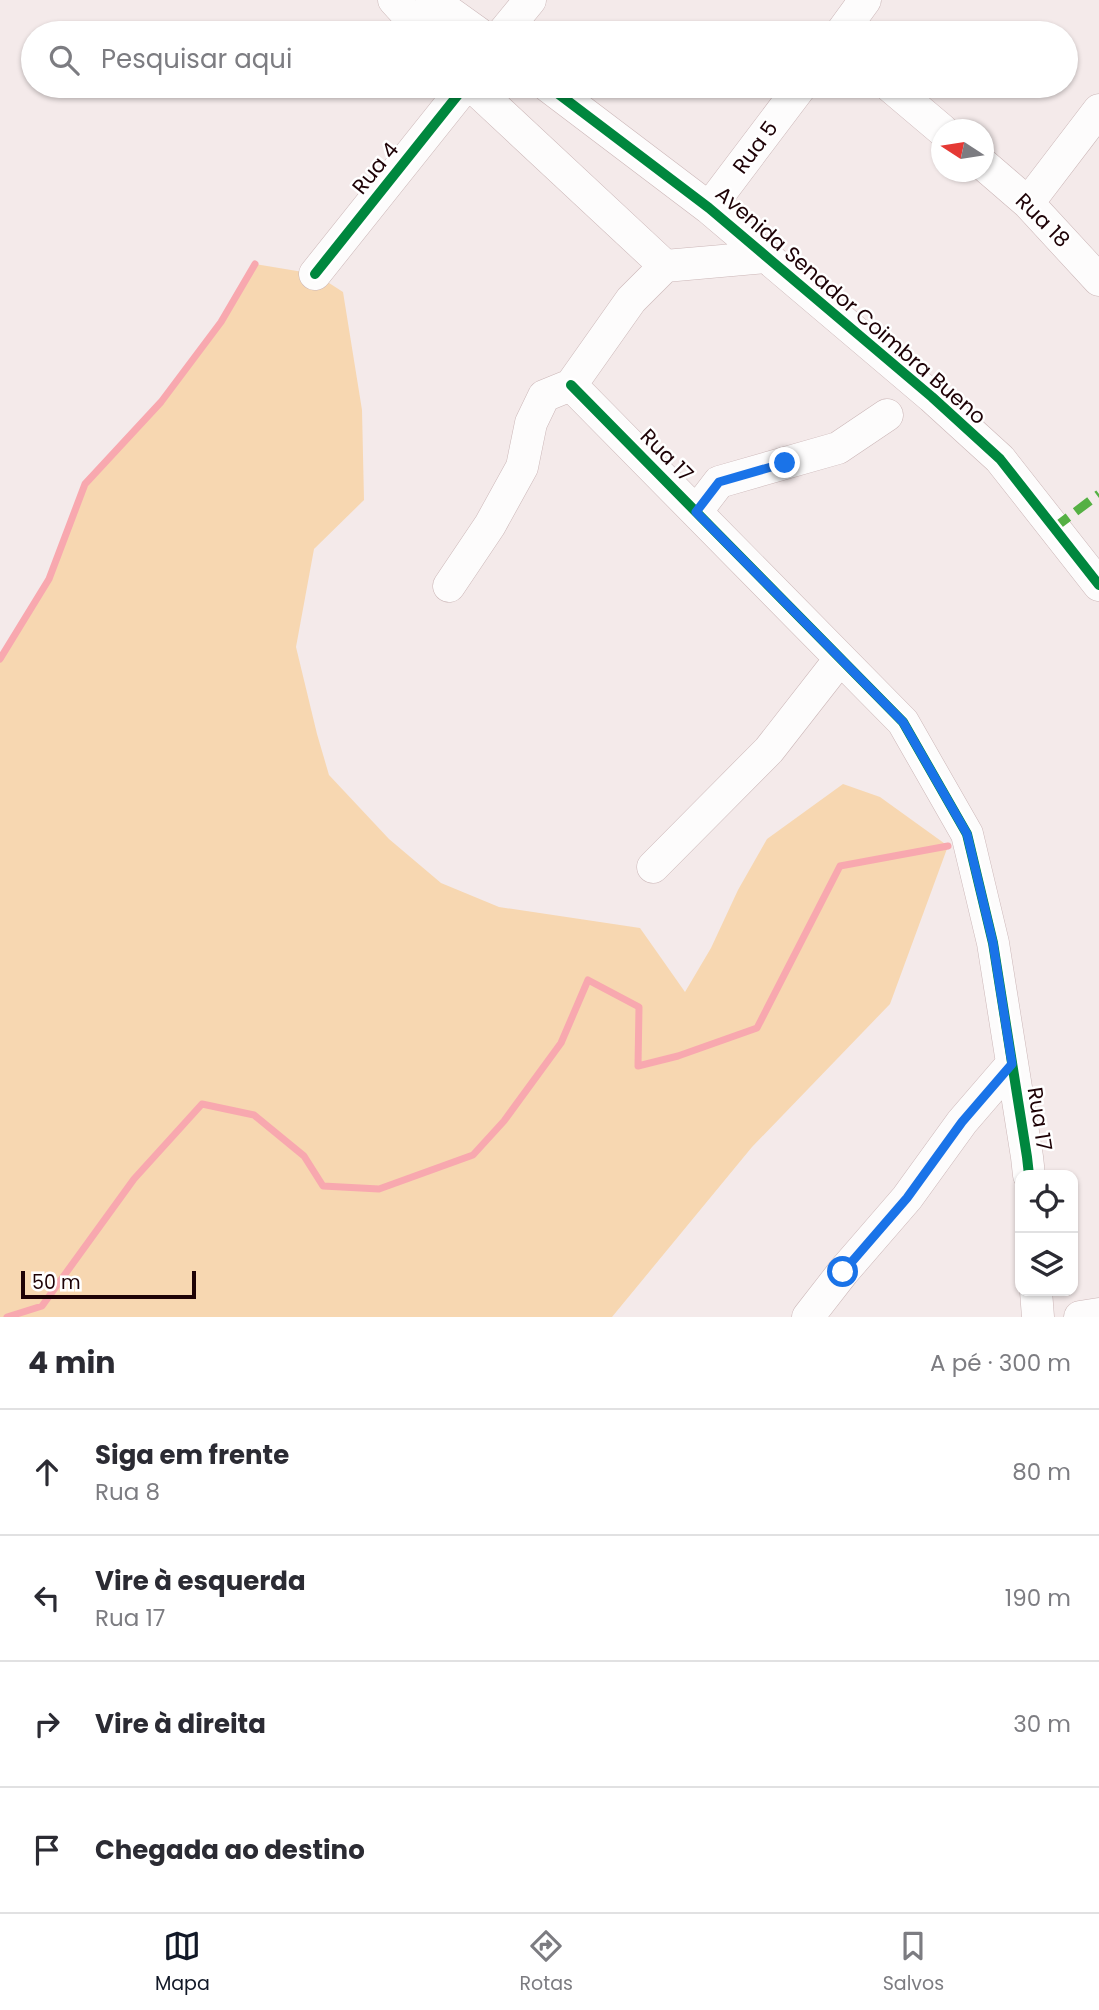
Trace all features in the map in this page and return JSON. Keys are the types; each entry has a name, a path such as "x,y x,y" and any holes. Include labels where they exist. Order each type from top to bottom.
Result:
{"street":[{"path":"394,0 413,21"},
{"path":"432,0 461,21"},
{"path":"513,21 530,0"},
{"path":"850,21 866,0"},
{"name":"Rua 4","path":"315,274 455,98"},
{"path":"485,98 665,266"},
{"name":"Avenida Senador Coimbra Bueno","path":"564,98 709,208 932,397 1000,459 1099,585"},
{"name":"Rua 5","path":"709,208 792,98"},
{"path":"904,98 931,121"},
{"path":"1028,202 1099,110"},
{"name":"Rua 18","path":"994,173 1028,202 1099,280"},
{"path":"449,586 490,525 522,467 531,423 544,396 571,385 631,300 665,266 767,257"},
{"name":"Rua 17","path":"571,385 903,722 967,834 993,943 1028,1170"},
{"path":"696,512 719,482 838,448 887,415"},
{"path":"653,867 769,750 840,659"},
{"path":"808,1317 907,1198 962,1122 1012,1064"},
{"path":"1036,1296 1038,1317"},
{"path":"1080,1317 1099,1314"}],"shaded area":[{"path":"255,264 315,274 343,292 362,410 364,500 314,549 296,647 329,775 389,839 441,883 499,907 640,928 685,992 711,948 738,890 767,839 843,784 880,797 948,846 890,1004 752,1147 612,1317 0,1317 0,659 49,579 85,484 161,402 221,322"}],"waterway":[{"path":"0,659 49,579 85,484 161,402 221,322 255,264"},
{"path":"7,1317 42,1306 134,1179 202,1104 254,1115 304,1156 323,1186 379,1189 473,1155 504,1121 561,1043 588,980 639,1007 638,1066 678,1056 757,1028 840,866 948,846"}],"marked path":[{"path":"1054,528 1099,494"}],"cycle path":[{"path":"315,274 455,98"},
{"path":"564,98 709,208 932,397 1000,459 1099,585"},
{"path":"571,385 903,722 967,834 993,943 1028,1170"}],"route":[{"path":"785,463 719,482 696,512 903,722 967,834 993,943 1012,1064 962,1122 907,1198 843,1272"}]}
